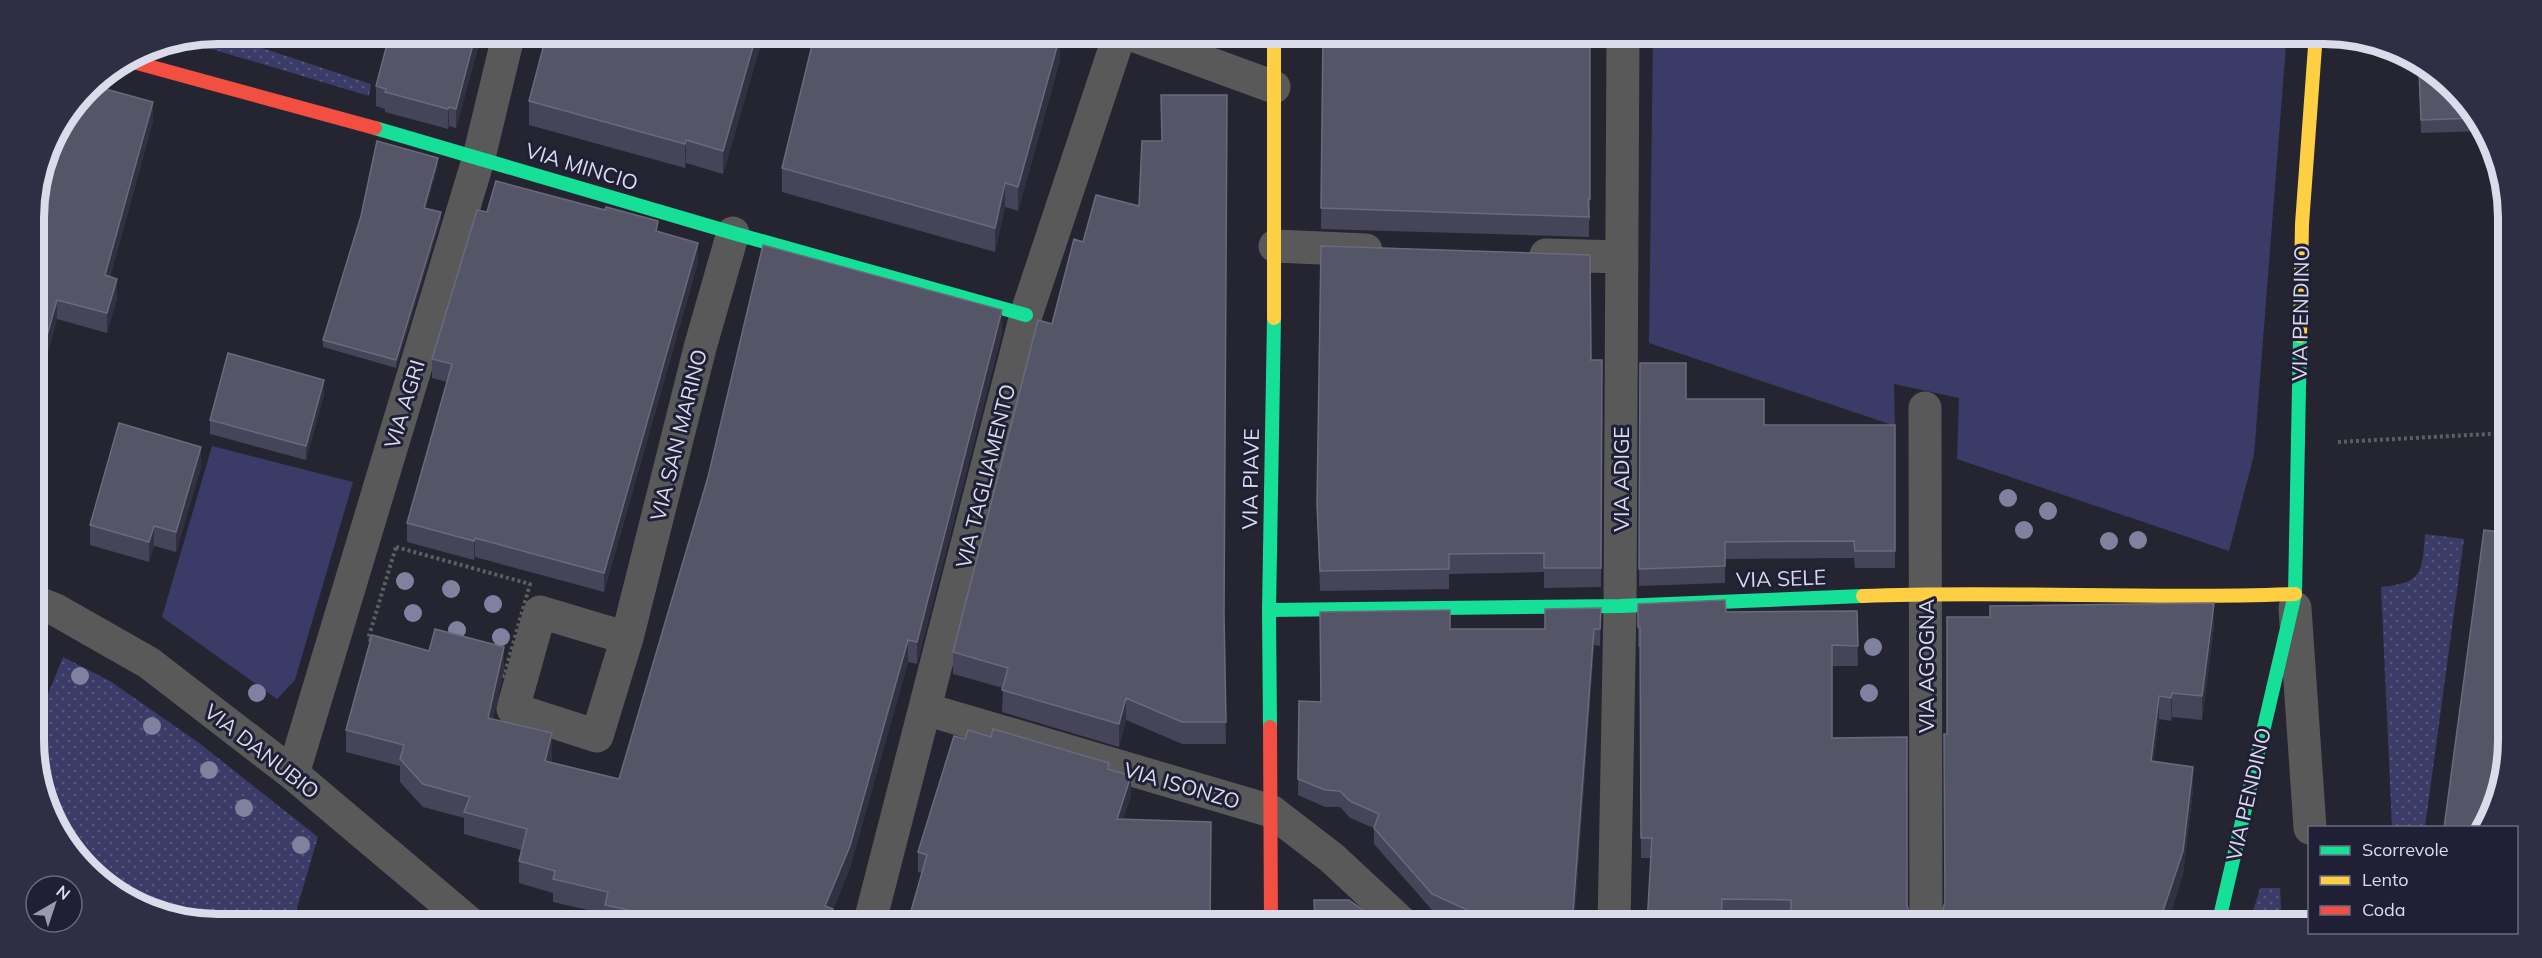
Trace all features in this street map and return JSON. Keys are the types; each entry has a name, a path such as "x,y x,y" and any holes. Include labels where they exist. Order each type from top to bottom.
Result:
{"street":[{"name":"VIA AGRI","path":"293,774 479,157 506,44"},
{"name":"VIA TAGLIAMENTO","path":"872,914 1026,315 1116,44"},
{"path":"1156,44 1274,87"},
{"name":"VIA PIAVE","path":"1271,914 1269,610 1275,246 1274,44"},
{"name":"VIA ADIGE","path":"1614,914 1620,606 1623,44"},
{"name":"VIA PENDINO","path":"2310,826 2295,594 2302,224 2315,44"},
{"name":"VIA MINCIO","path":"137,63 479,157 733,233 1026,315"},
{"name":"VIA SAN MARINO","path":"627,638 701,344 733,233"},
{"path":"1275,246 1395,250"},
{"path":"1515,254 1622,257"},
{"name":"VIA AGOGNA","path":"1925,408 1926,914"},
{"name":"VIA SELE","path":"1269,610 1620,606 1926,593 2227,597 2295,594"},
{"name":"VIA PENDINO","path":"2221,914 2295,594"},
{"name":"VIA DANUBIO","path":"44,605 149,663 293,774 459,914"},
{"name":"VIA ISONZO","path":"925,709 1271,811 1332,858 1392,914"}],"path":[{"path":"2298,444 2498,434"},
{"path":"396,547 530,584 504,676 368,639 396,547"}],"shaded area":[{"path":"250,44 371,84 369,96 198,45"},
{"path":"1653,44 2286,44 2254,455 2229,551 1957,459 1959,398 1894,384 1895,426 1649,343"},
{"path":"212,446 353,482 295,680 277,699 162,617"},
{"path":"2425,534 2464,539 2425,826 2392,826 2381,587 2405,583 2413,579 2418,574 2423,558"},
{"path":"63,657 110,681 199,743 318,837 295,914 218,914 173,909 141,897 103,871 73,837 61,817 53,796 44,752 44,704"},
{"path":"2260,888 2280,888 2281,914 2252,914"}],"building":[{"path":"387,44 473,44 456,109 449,107 448,109 385,92 386,89 376,86"},
{"path":"544,44 754,44 723,151 686,140 685,144 529,101"},
{"path":"812,44 1058,44 1018,187 1005,183 995,228 782,168"},
{"path":"1323,44 1590,44 1589,217 1321,208"},
{"path":"2419,72 2439,87 2467,118 2421,120"},
{"path":"102,88 153,102 105,275 117,279 107,313 57,300 44,346 44,206 49,173 61,141 79,112"},
{"path":"1161,95 1227,95 1224,615 1226,722 1182,722 1126,698 1119,724 1002,690 1008,668 953,652 1038,320 1052,324 1074,239 1083,242 1096,195 1139,206 1142,141 1162,141"},
{"path":"377,141 438,158 424,208 441,212 396,360 323,340 361,216"},
{"path":"496,181 605,210 606,207 658,221 656,231 698,243 604,573 475,538 474,541 407,523 452,364 432,359 477,210 487,212"},
{"path":"763,245 1002,310 917,642 908,640 850,846 825,906 833,909 832,914 632,914 633,911 605,905 608,892 553,879 555,871 519,861 527,829 464,812 470,797 423,784 400,759 404,745 346,730 372,635 429,651 435,629 504,647 488,718 552,733 545,761 619,779 708,477"},
{"path":"1321,246 1590,255 1591,360 1602,360 1601,568 1544,568 1544,553 1449,554 1449,569 1320,571 1317,504"},
{"path":"228,353 324,380 306,446 210,420"},
{"path":"1640,363 1686,363 1686,399 1764,399 1764,425 1895,425 1895,551 1855,551 1854,541 1725,542 1725,566 1639,569"},
{"path":"119,423 201,447 176,532 154,526 149,542 90,525"},
{"path":"2484,530 2498,532 2498,752 2495,774 2489,796 2476,826 2444,826"},
{"path":"1725,600 1726,612 1857,611 1858,646 1832,645 1832,738 1907,737 1907,905 1910,914 1791,914 1791,900 1722,899 1721,914 1648,914 1652,838 1641,838 1638,604"},
{"path":"2214,603 2202,696 2172,693 2171,698 2159,696 2151,761 2193,767 2183,851 2163,911 2167,912 2167,914 1940,914 1945,902 1944,734 1947,734 1947,617 1990,617 1990,606"},
{"path":"1601,608 1600,629 1594,629 1573,914 1476,914 1432,894 1374,828 1379,814 1350,801 1340,791 1325,790 1298,779 1299,701 1321,702 1320,612 1450,610 1450,629 1545,629 1545,609"},
{"path":"993,729 1109,763 1108,769 1131,776 1117,819 1211,822 1210,914 910,914 927,855 918,852 954,736 965,739 968,730 991,737"},
{"path":"1314,900 1349,900 1369,914 1315,914"}],"traffic: fast":[{"path":"375,128 733,233 1026,315"},
{"path":"1270,727 1269,610 1274,318"},
{"path":"2221,914 2295,594 2300,336"},
{"path":"1269,610 1620,606 1863,596"}],"traffic: slow":[{"path":"1274,44 1274,318"},
{"path":"2300,336 2302,224 2315,44"},
{"path":"1863,596 2295,594"}],"traffic: jam":[{"path":"137,63 375,128"},
{"path":"1270,727 1271,914"}]}
